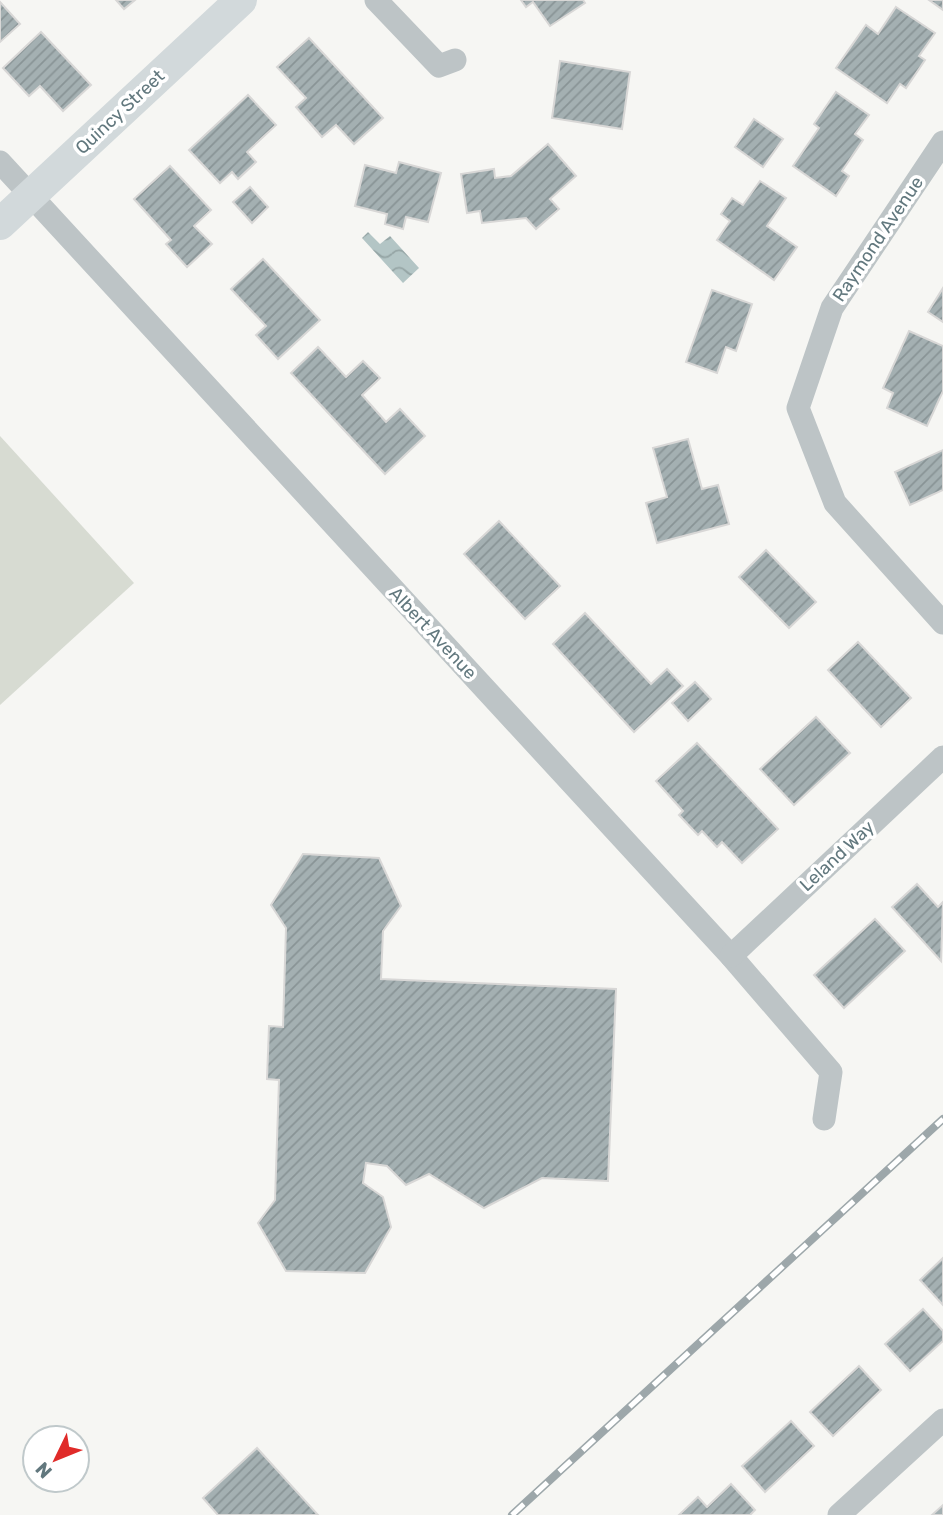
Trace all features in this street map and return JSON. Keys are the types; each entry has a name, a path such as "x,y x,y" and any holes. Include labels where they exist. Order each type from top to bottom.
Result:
{"street":[{"name":"Quincy Street","path":"0,224 241,0"},
{"path":"376,0 439,66 455,60"},
{"name":"Raymond Avenue","path":"943,142 832,308 798,408 835,503 943,623"},
{"name":"Albert Avenue","path":"0,162 731,956 831,1072 824,1119"},
{"name":"Leland Way","path":"731,956 943,757"},
{"path":"839,1515 943,1420"}],"shaded area":[{"path":"0,436 134,583 0,705"}],"water":[{"path":"368,232 380,244 390,236 419,268 403,283 362,238"}],"building":[{"path":"116,0 135,0 124,9"},
{"path":"521,0 583,0 585,3 550,26 533,2 526,7"},
{"path":"929,0 943,0 943,10"},
{"path":"0,2 20,24 0,42"},
{"path":"896,7 935,33 919,56 925,60 906,88 900,84 887,103 836,68 866,25 878,34"},
{"path":"41,32 91,85 63,111 40,86 29,96 3,68"},
{"path":"309,38 383,118 354,144 336,125 322,137 296,107 306,98 277,67"},
{"path":"560,61 630,72 622,129 552,118"},
{"path":"836,92 869,115 855,134 863,140 842,171 849,176 836,196 793,166 819,128 814,124"},
{"path":"248,95 276,125 247,152 256,162 238,179 232,172 220,183 189,150"},
{"path":"754,119 783,139 763,167 735,147"},
{"path":"548,144 576,176 550,199 559,209 536,229 526,218 482,223 480,211 467,213 461,174 494,169 495,178 511,176"},
{"path":"399,162 441,173 428,222 406,217 403,229 385,224 387,214 355,206 365,165 396,173"},
{"path":"170,166 211,210 194,226 212,244 187,267 166,244 171,240 134,199"},
{"path":"760,181 786,198 767,226 797,247 774,280 717,240 730,221 721,214 732,198 743,205"},
{"path":"250,187 268,207 252,223 233,202"},
{"path":"263,259 320,320 278,359 256,335 266,326 231,289"},
{"path":"943,288 943,322 928,312"},
{"path":"712,290 752,304 736,351 726,347 717,373 686,362"},
{"path":"909,331 943,346 943,391 927,426 887,408 893,393 883,388"},
{"path":"318,347 346,377 363,361 380,378 362,395 386,422 400,409 425,436 385,474 291,373"},
{"path":"688,439 702,489 718,485 729,524 657,543 646,503 667,497 653,448"},
{"path":"943,450 943,490 910,505 895,472"},
{"path":"499,521 560,586 525,619 464,554"},
{"path":"766,550 816,602 789,628 739,577"},
{"path":"585,613 651,684 667,669 683,686 634,732 553,644"},
{"path":"858,642 911,698 881,727 828,670"},
{"path":"695,682 711,699 688,721 672,703"},
{"path":"816,717 850,753 794,805 760,769"},
{"path":"697,743 778,829 742,863 722,842 717,847 702,831 698,835 679,815 683,811 656,781"},
{"path":"303,854 379,858 401,906 383,931 381,979 616,989 608,1181 542,1178 484,1208 429,1174 406,1185 387,1166 366,1163 363,1183 383,1197 391,1227 365,1273 286,1271 258,1223 275,1200 279,1080 267,1079 269,1026 283,1027 286,928 271,905"},
{"path":"917,884 938,907 943,902 941,961 892,907"},
{"path":"875,919 905,951 844,1008 814,975"},
{"path":"943,1258 943,1305 920,1280"},
{"path":"923,1309 943,1331 943,1341 910,1371 885,1344"},
{"path":"859,1366 881,1390 833,1436 810,1412"},
{"path":"791,1421 814,1446 765,1492 742,1466"},
{"path":"257,1448 318,1515 218,1515 203,1498"},
{"path":"731,1484 755,1510 750,1515 679,1515 698,1497 707,1507"},
{"path":"943,1505 943,1515 932,1515"}],"railway":[{"path":"512,1515 943,1119"}]}
